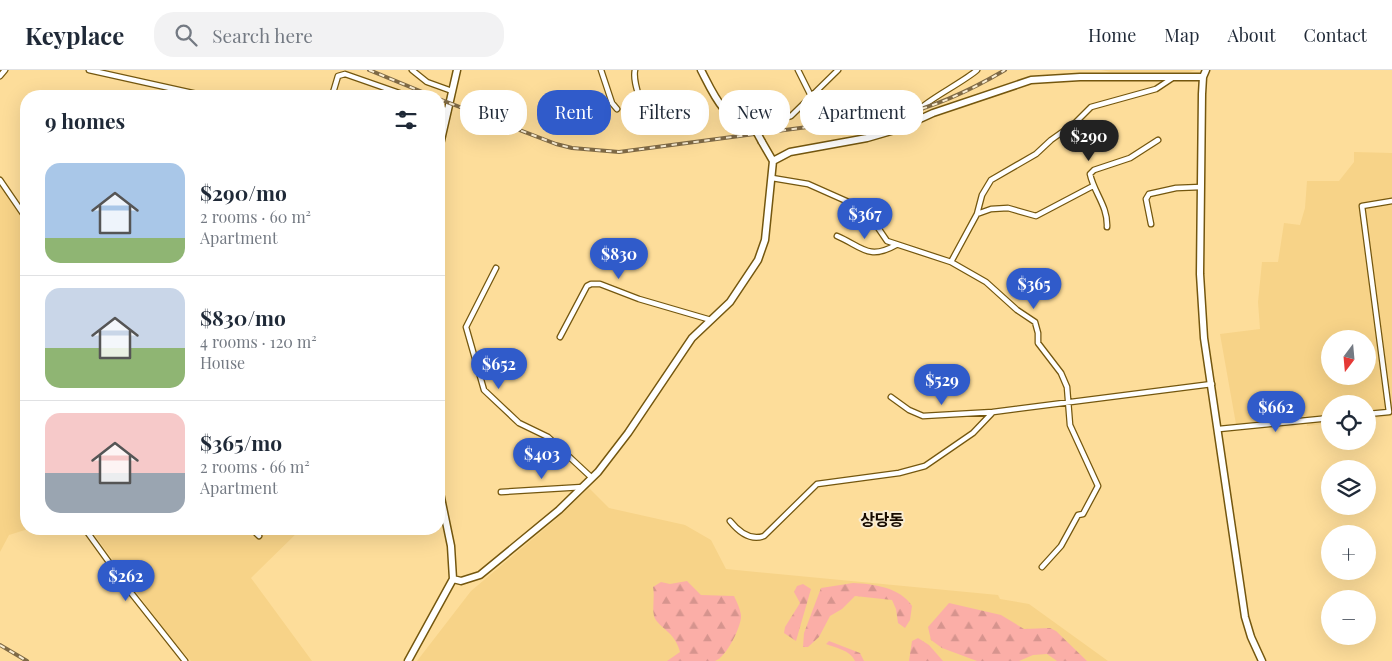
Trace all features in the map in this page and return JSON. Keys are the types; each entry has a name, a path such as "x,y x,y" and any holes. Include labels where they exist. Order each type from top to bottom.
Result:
{"street":[{"path":"0,76 5,70"},
{"path":"89,70 171,90"},
{"path":"412,70 427,82 452,91"},
{"path":"445,124 457,70"},
{"path":"602,70 612,103 617,109"},
{"path":"635,70 637,90"},
{"path":"701,70 719,103"},
{"path":"798,70 808,90"},
{"path":"819,90 838,70"},
{"path":"923,105 945,93 977,70"},
{"path":"1206,70 1203,77 1201,187 1202,308 1245,617 1251,637 1262,661"},
{"path":"334,90 338,76 345,74 391,90"},
{"path":"923,117 1031,80 1080,77 1171,79 1203,77"},
{"path":"951,262 977,214 982,195 991,180 1036,154 1051,140 1075,123 1084,111 1091,107 1156,89 1171,79"},
{"path":"790,116 800,108"},
{"path":"453,579 461,581 480,575 553,516 592,478 628,434 692,338 730,302 758,260 769,220 774,161 759,135"},
{"path":"774,161 790,152 875,135"},
{"path":"1106,228 1107,217 1103,201 1093,186 1090,174 1094,170 1130,158 1158,140"},
{"path":"772,178 808,184 862,208 887,241 951,262 986,282 1017,310 1035,322 1038,332 1038,343 1061,373 1067,387 1070,425 1094,475 1097,491 1083,514 1078,515 1057,551 1042,567"},
{"path":"0,180 20,209"},
{"path":"977,214 1008,208 1036,216 1093,186"},
{"path":"1151,224 1146,199 1149,194 1176,188 1201,187"},
{"path":"1376,413 1389,412 1362,206 1392,201"},
{"path":"837,236 872,253 887,250 896,245"},
{"path":"496,268 466,327 484,390 519,422 548,437 592,478"},
{"path":"560,337 587,286 591,284 600,284 639,299 713,320"},
{"path":"891,397 909,410 923,416 993,412 1212,384"},
{"path":"730,521 748,536 756,538 764,536 817,484 898,473 925,466 973,433 993,412"},
{"path":"1219,429 1321,419"},
{"path":"501,492 583,487"},
{"path":"408,661 453,579 451,546 445,517"},
{"path":"89,535 132,594 185,661"}],"shaded area":[{"path":"1101,70 1196,70 1189,72 1111,72"},
{"path":"1354,152 1392,153 1392,416 1376,418 1376,395 1321,395 1321,424 1307,426 1306,416 1236,424 1220,334 1260,329 1258,302 1262,262 1278,262 1284,223 1300,225 1305,208 1307,181 1339,181 1354,162"},
{"path":"0,184 20,214 20,532 9,535 0,552"},
{"path":"589,488 609,508 685,525 711,540 726,569 998,595 1000,599 1029,604 1108,661 417,661 471,591 555,520"},
{"path":"95,535 295,535 251,578 312,661 191,661 168,635"}],"green space":[{"path":"687,581 701,595 734,596 739,608 741,620 736,634 724,654 715,661 667,661 680,652 674,639 654,616 653,587 661,582 670,584"},
{"path":"853,583 886,588 907,600 912,606 910,620 905,628 898,623 896,609 892,600 855,596 842,609 830,616 819,637 808,647 803,647 804,633 821,588"},
{"path":"803,584 811,589 796,641 784,633 785,627 800,603 794,592 797,586"},
{"path":"949,603 1001,615 1024,629 1050,628 1056,631 1087,661 1057,661 1047,654 1033,655 1019,661 977,661 942,648 931,640 928,627"},
{"path":"918,638 929,645 943,661 909,661 912,641"},
{"path":"829,641 860,653 864,661 855,661 850,654 826,644"}],"railway":[{"path":"369,70 417,90"},
{"path":"445,101 556,144 572,148 619,152 899,115 954,97 1005,70"},
{"path":"0,645 27,661"}],"district":[{"name":"상당동","path":"882,519"}]}
